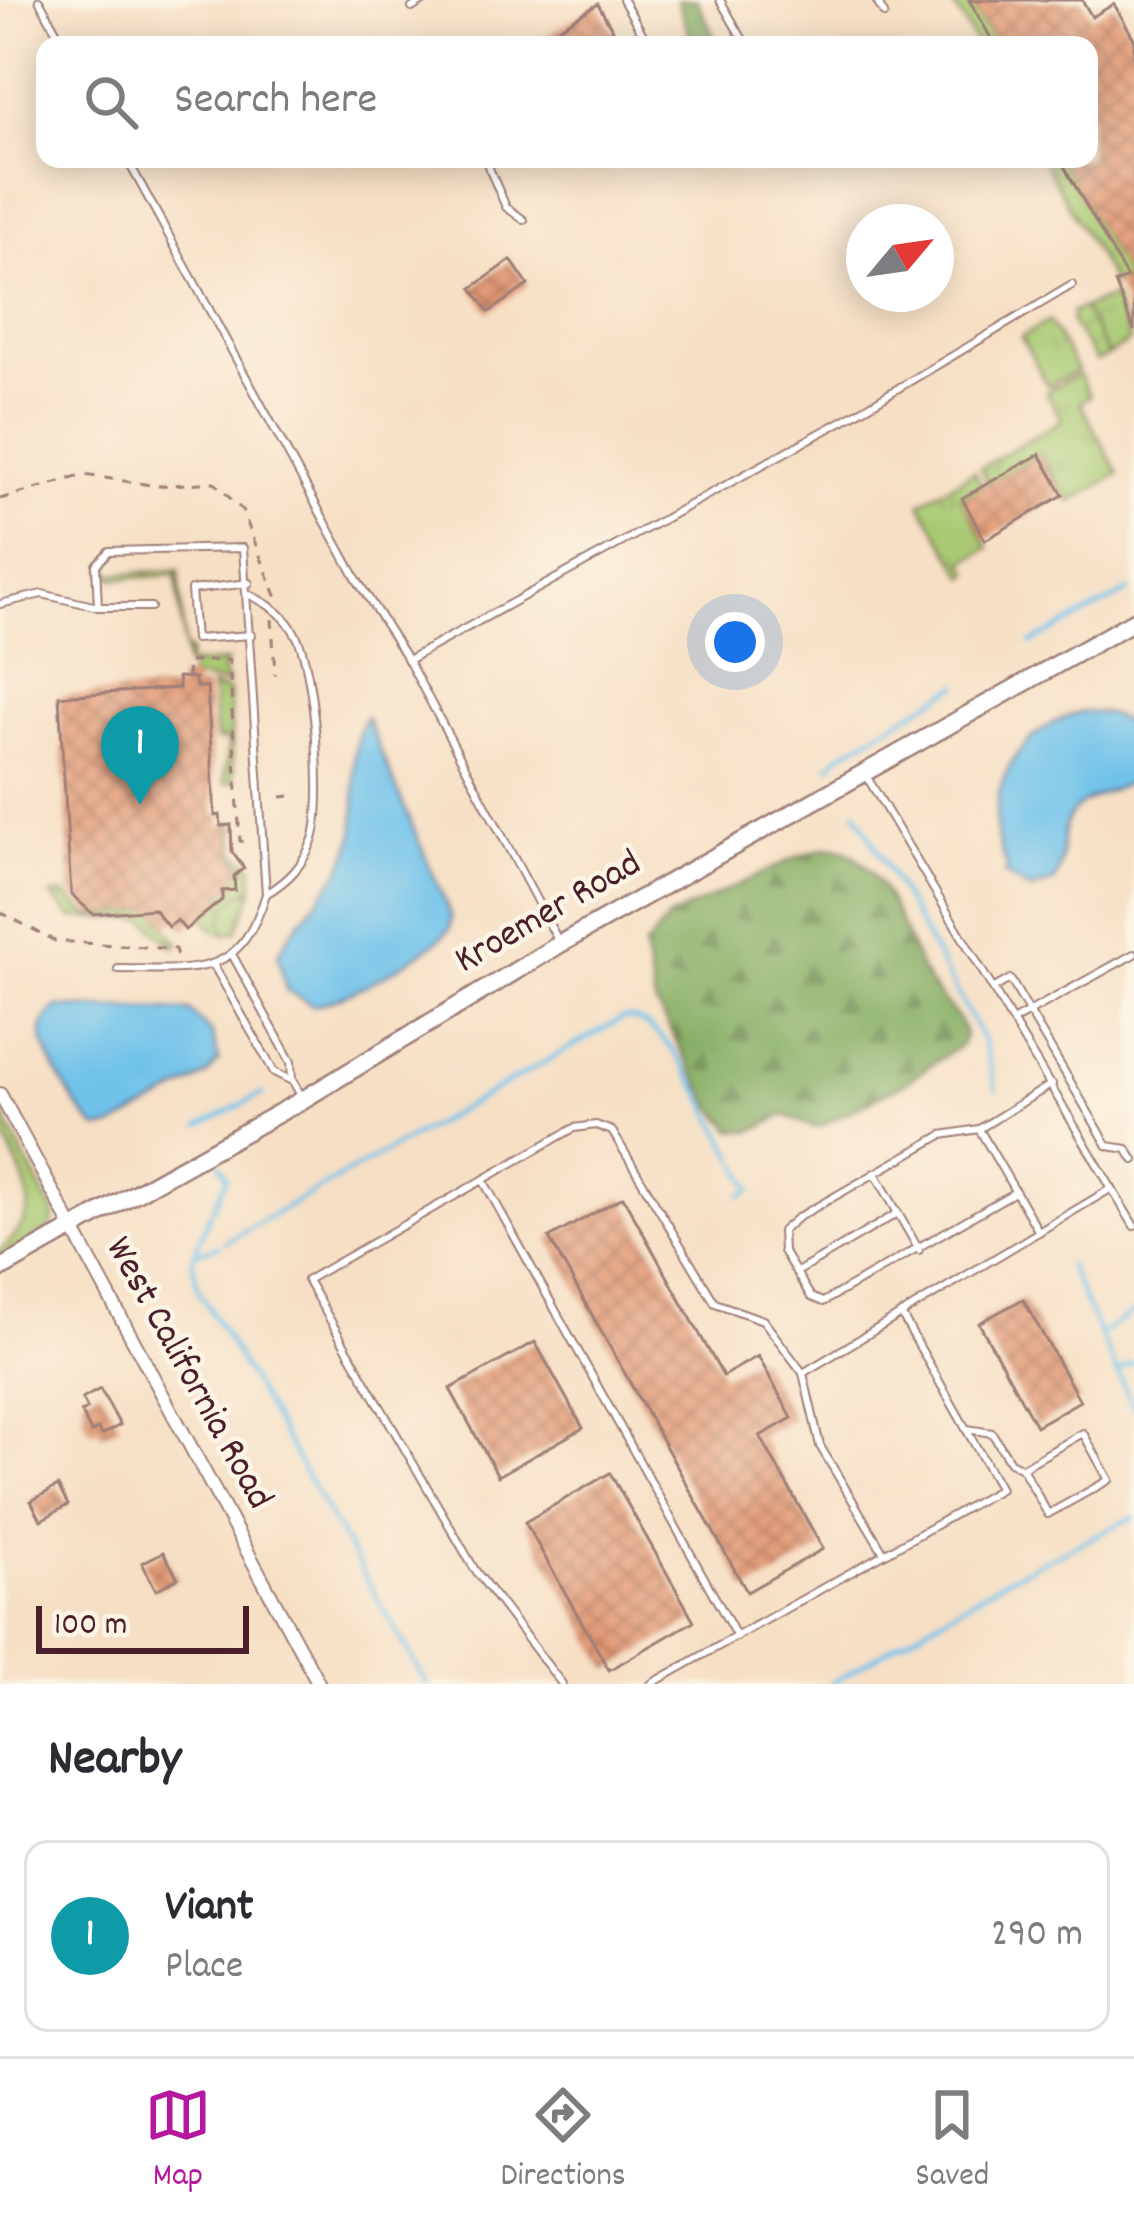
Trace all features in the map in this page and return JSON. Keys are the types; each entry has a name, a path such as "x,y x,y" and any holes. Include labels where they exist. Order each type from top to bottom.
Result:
{"street":[{"name":"Kroemer Road","path":"0,1269 304,1099 560,944 1134,621"},
{"name":"West California Road","path":"0,1094 320,1684"}],"lane":[{"path":"40,0 59,36"},
{"path":"412,8 425,0"},
{"path":"623,0 644,36"},
{"path":"720,0 741,36"},
{"path":"876,0 884,14"},
{"path":"132,168 357,580 408,660 560,944"},
{"path":"489,168 506,207 524,220"},
{"path":"408,660 902,387 1072,285"},
{"path":"98,607 95,565 110,551 237,546 248,557 266,894 257,922 233,956 214,966 118,969"},
{"path":"249,583 191,590 195,639 252,635"},
{"path":"0,604 42,595 98,607 152,607"},
{"path":"250,595 284,615 304,652 318,801 316,827 304,859 291,878 266,894"},
{"path":"865,774 1134,1226"},
{"path":"1015,1020 1134,954"},
{"path":"233,956 291,1062 292,1080 304,1099"},
{"path":"214,966 274,1072 292,1080"},
{"path":"995,988 1010,979 1108,1146 1127,1149 1134,1160"},
{"path":"1038,1059 1051,1051"},
{"path":"1016,1192 823,1302 811,1297 783,1251 782,1232 875,1173 942,1135 979,1129 1052,1084"},
{"path":"1058,1095 1072,1087"},
{"path":"1078,1129 1091,1121"},
{"path":"562,1684 476,1570 307,1280 574,1128 596,1125 612,1131 715,1303 763,1320 803,1373 820,1446 884,1553"},
{"path":"979,1129 1039,1232"},
{"path":"875,1173 919,1250"},
{"path":"483,1180 737,1637"},
{"path":"803,1373 1112,1188"},
{"path":"796,1273 898,1213"},
{"path":"651,1684 1000,1489 901,1314"},
{"path":"967,1429 992,1433 1010,1462 1022,1468 1048,1514 1109,1480 1083,1433 1022,1468"}],"path":[{"path":"0,499 84,475 158,487 214,482 242,510 276,600"},
{"path":"272,618 275,675"},
{"path":"188,678 188,662 229,660 240,842 253,846"},
{"path":"281,797 291,796"},
{"path":"0,912 55,941 176,949 179,962 191,961"}],"green space":[{"path":"677,0 697,0 714,36 690,36"},
{"path":"951,0 969,0 990,36 972,36"},
{"path":"1047,168 1065,168 1127,278 1114,285"},
{"path":"1113,297 1130,341 1108,355 1083,308"},
{"path":"1083,308 1108,355 1096,361 1071,323 1072,312"},
{"path":"1049,321 1077,370 1048,386 1021,337"},
{"path":"1078,374 1090,396 1080,403 1119,474 1070,502 1040,454 988,483 980,468 1062,420 1046,392"},
{"path":"974,471 983,486 962,498 989,548 964,562 971,574 966,578 920,503"},
{"path":"108,562 110,574 179,570 184,647 190,652 186,666 176,575 114,579 103,571"},
{"path":"227,662 222,667 228,684 190,678 189,665"},
{"path":"212,687 229,691 234,782 224,782 229,740 216,740"},
{"path":"229,823 234,823 235,851 252,866 253,887 225,909 225,934 215,932 202,916 222,901 222,891 235,890 234,876 244,868 232,852"},
{"path":"828,848 845,851 875,877 924,975 959,1020 965,1036 961,1045 906,1082 821,1126 785,1115 752,1131 733,1130 713,1107 655,1003 644,948 669,918 799,856"},
{"path":"253,890 237,931 225,934 221,919 233,896"},
{"path":"64,894 90,916 154,909 179,944 173,947 145,919 72,918 51,895"},
{"path":"0,1109 55,1216 49,1230 0,1258 0,1250 27,1213 28,1196"}],"water":[{"path":"1082,712 1105,713 1134,725 1134,780 1090,799 1072,813 1054,882 1030,890 1004,874 1008,869 996,819 999,795 1007,772 1037,734"},
{"path":"366,717 451,916 450,928 385,975 312,1005 286,990 278,955 336,875 351,846 355,748"},
{"path":"57,1007 190,1011 212,1034 219,1060 207,1075 113,1127 98,1129 73,1099 43,1040 44,1024"}],"building":[{"path":"969,0 1082,0 1092,17 1114,4 1134,39 1134,331 1115,283 1127,278 1065,168 1098,168 1098,36 990,36"},
{"path":"598,4 616,36 546,36"},
{"path":"511,260 528,285 489,312 472,288"},
{"path":"1040,454 1063,495 985,540 962,498"},
{"path":"178,677 195,678 196,687 207,687 215,816 220,815 221,826 231,825 232,852 244,868 234,876 235,890 222,891 222,900 185,930 177,920 168,927 154,909 93,914 71,894 59,696 179,688"},
{"path":"623,1197 723,1376 758,1356 792,1418 760,1436 823,1549 747,1592 549,1238"},
{"path":"1023,1299 1080,1401 1036,1426 979,1323"},
{"path":"535,1342 583,1428 498,1476 450,1389"},
{"path":"100,1389 120,1425 102,1435 98,1429 91,1432 81,1412 87,1409 82,1399"},
{"path":"610,1473 694,1621 609,1670 525,1522"},
{"path":"58,1486 68,1505 41,1520 31,1501"},
{"path":"163,1552 178,1578 156,1590 142,1563"}],"waterway":[{"path":"1031,643 1129,591"},
{"path":"830,766 838,756 959,685"},
{"path":"856,811 983,1040 996,1090"},
{"path":"225,1242 623,1018 657,1033 673,1051 735,1158"},
{"path":"200,1126 262,1094"},
{"path":"213,1208 227,1177 220,1164"},
{"path":"739,1165 751,1190 741,1196"},
{"path":"210,1213 192,1260 198,1289 427,1684"},
{"path":"196,1253 219,1246"},
{"path":"1068,1265 1134,1409"},
{"path":"1100,1335 1134,1312"},
{"path":"1118,1371 1134,1363"},
{"path":"830,1684 1006,1579 1134,1517"}],"place":[{"name":"Viant","path":"140,805"}]}
